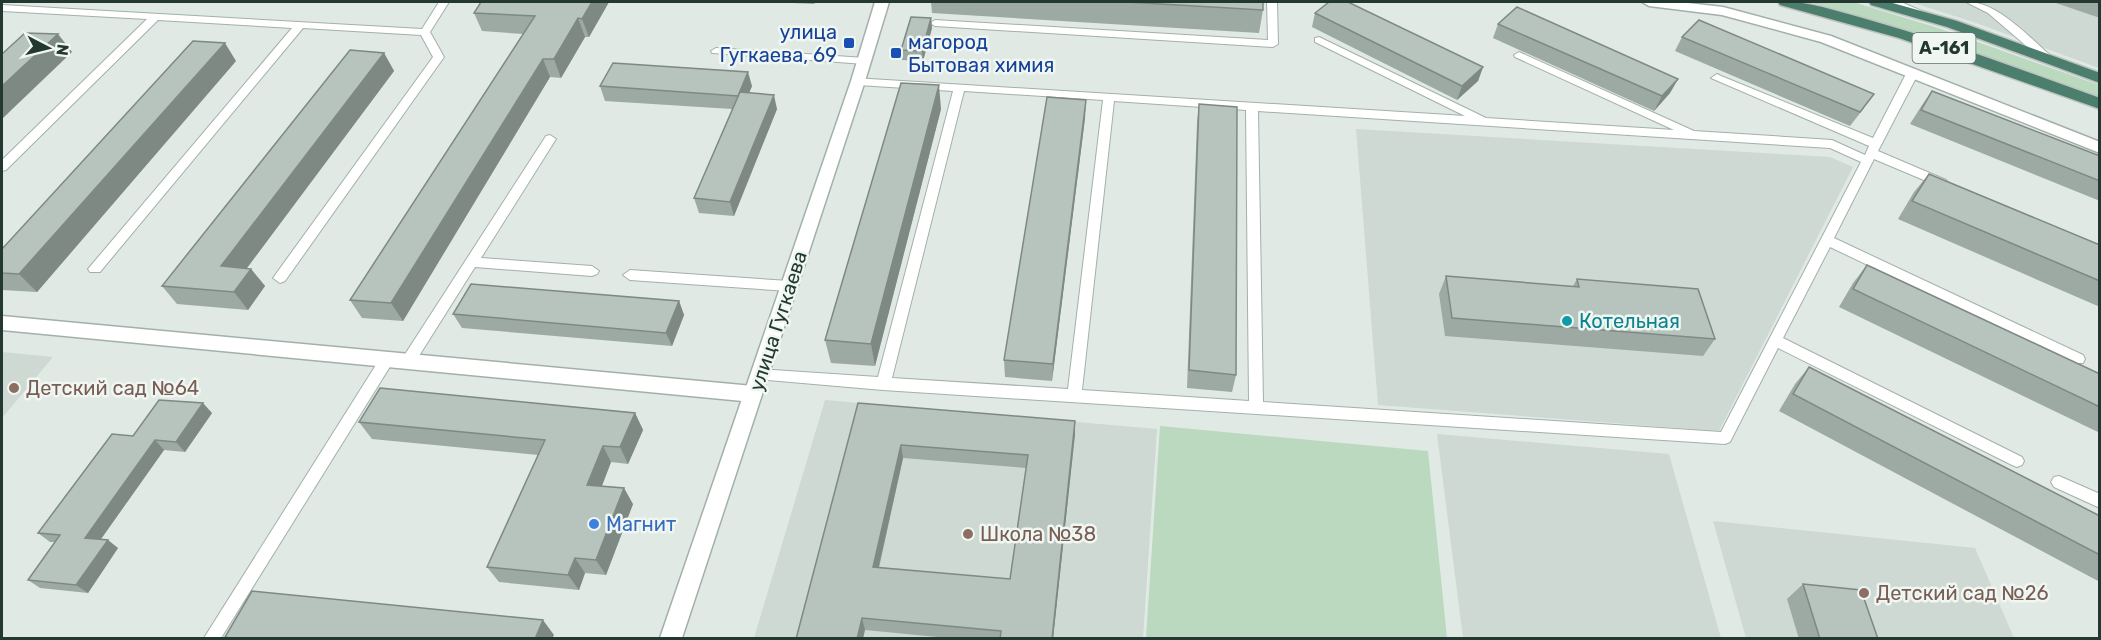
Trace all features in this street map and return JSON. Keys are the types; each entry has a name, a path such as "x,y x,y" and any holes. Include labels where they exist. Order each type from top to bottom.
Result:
{"highway":[{"name":"А-161","path":"1785,2 1860,21 1976,57 2100,104"},
{"name":"А-161","path":"1876,2 1931,17 2100,78"}],"street":[{"name":"улица Гугкаева","path":"671,639 865,61 882,2"},
{"path":"1649,2 1723,11 1814,36 1913,72 2100,148"},
{"path":"2,323 753,394"}],"lane":[{"path":"436,2 444,2"},
{"path":"425,32 444,2"},
{"path":"935,23 1273,44 1272,2"},
{"path":"1893,2 1931,17"},
{"path":"1974,2 1992,11 2048,59"},
{"path":"2,8 425,32"},
{"path":"2,167 155,17"},
{"path":"95,269 300,25"},
{"path":"280,278 439,57 425,32"},
{"path":"1319,40 1487,122"},
{"path":"716,51 865,61"},
{"path":"1519,55 1696,136"},
{"path":"760,375 1725,438 1913,72"},
{"path":"1717,78 1872,153 1959,191"},
{"path":"858,81 1832,144 1872,153"},
{"path":"884,384 959,88"},
{"path":"1074,396 1109,98"},
{"path":"1252,107 1256,408"},
{"path":"407,363 550,139"},
{"path":"1827,240 2078,358"},
{"path":"472,262 592,271"},
{"path":"630,275 789,286"},
{"path":"1776,340 2018,461"},
{"path":"212,639 371,394 386,361"},
{"path":"2059,482 2100,502"}],"shaded area":[{"path":"1911,2 2099,2 2099,68 1976,23"},
{"path":"1356,129 1830,157 1853,167 1719,431 1378,405"},
{"name":"Детский сад №64","path":"2,352 53,357 2,418"},
{"name":"Школа №38","path":"825,400 1157,429 1143,638 754,638"},
{"path":"1437,434 1669,454 1721,638 1463,638"},
{"name":"Детский сад №26","path":"1713,521 1975,548 2014,638 1746,638"}],"green space":[{"path":"1810,2 1853,2 1938,28 2099,85 2099,100 1962,48"},
{"path":"1160,426 1428,451 1447,638 1146,638"}],"building":[{"path":"481,2 592,2 582,19 578,18 554,59 543,59 391,303 350,300 535,16 474,13"},
{"path":"1127,2 1263,2 1263,10"},
{"path":"1329,2 1348,2 1483,67 1462,86 1315,13"},
{"path":"1517,7 1678,79 1662,96 1498,24"},
{"path":"911,17 931,18 922,51 901,50"},
{"path":"1699,20 1874,94 1860,112 1682,37"},
{"path":"25,33 58,34 2,86 2,54"},
{"path":"193,41 225,43 19,274 2,273 2,249"},
{"path":"350,50 384,53 221,266 251,269 234,292 162,286"},
{"path":"613,63 748,72 738,96 600,86"},
{"path":"901,83 939,85 871,344 825,340"},
{"path":"1932,91 2100,156 2100,181 1921,110"},
{"path":"740,92 774,95 730,202 694,198"},
{"path":"1047,97 1086,100 1053,364 1004,360"},
{"path":"1199,104 1237,107 1236,375 1189,370"},
{"path":"1929,174 2100,245 2100,281 1912,201"},
{"path":"1867,265 2100,374 2100,407 1853,289"},
{"path":"1446,276 1579,287 1577,279 1698,289 1715,339 1452,318"},
{"path":"471,284 679,301 666,333 453,314"},
{"path":"1809,367 2100,516 2100,555 1793,394"},
{"path":"380,388 635,413 620,447 603,446 587,485 624,488 596,560 575,558 568,575 487,567 545,440 359,422"},
{"path":"159,400 203,403 176,442 155,440 85,538 108,540 76,585 28,580 60,535 38,533 112,434 133,436"},
{"path":"858,403 1075,421 1052,639 1000,639 1001,631 862,618 857,639 796,639","holes":["901,445 1028,455 1010,579 873,567"]},
{"path":"1803,584 1861,590 1878,639 1820,639"},
{"path":"252,591 543,620 535,639 235,639 225,637"}],"place":[{"name":"улица Гугкаева, 69","path":"849,43"},
{"name":"магород Бытовая химия","path":"896,53"},
{"name":"Котельная","path":"1567,321"},
{"name":"Детский сад №64","path":"14,388"},
{"name":"Магнит","path":"594,524"},
{"name":"Школа №38","path":"968,534"},
{"name":"Детский сад №26","path":"1864,593"}]}
